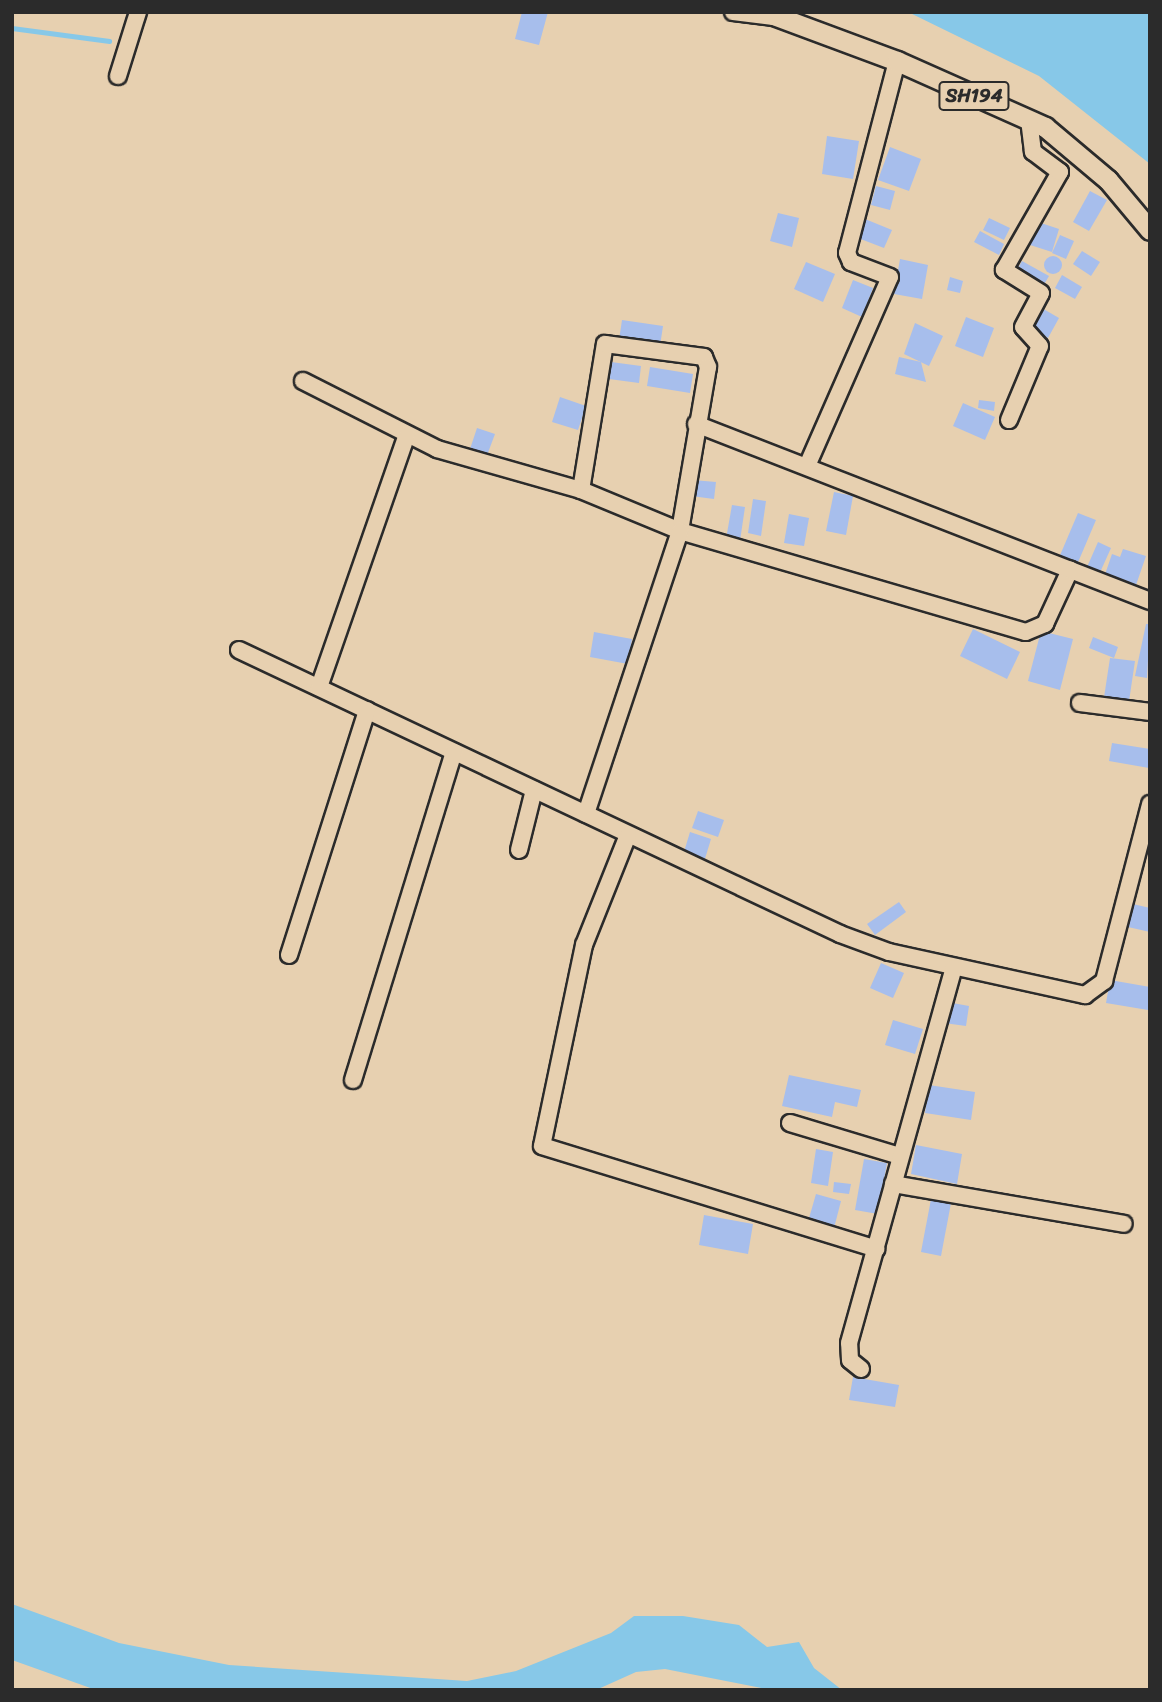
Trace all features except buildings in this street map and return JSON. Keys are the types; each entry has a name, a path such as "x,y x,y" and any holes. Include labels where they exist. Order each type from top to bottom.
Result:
{"main road":[{"name":"SH194","path":"770,15 898,61 1029,121 1108,180 1150,230"}],"street":[{"path":"118,76 138,12"},
{"path":"733,12 770,15"},
{"path":"807,466 890,277 888,271 851,262 847,253 898,61"},
{"path":"1009,420 1040,346 1023,327 1041,293 1004,270 1059,172 1032,152 1029,121"},
{"path":"582,490 605,344 704,357 708,367 696,424 680,531 586,814"},
{"path":"303,381 407,435 582,490 680,531 1026,632 1045,624 1070,570"},
{"path":"696,424 1150,601"},
{"path":"319,687 407,435"},
{"path":"239,650 840,934 954,968 1085,995 1104,981 1150,804"},
{"path":"1080,703 1150,712"},
{"path":"289,955 366,710"},
{"path":"353,1080 454,752"},
{"path":"519,850 534,790"},
{"path":"628,835 584,945 542,1146 876,1250"},
{"path":"861,1369 850,1360 849,1343 954,968"},
{"path":"790,1123 900,1156"},
{"path":"893,1184 1124,1224"}],"water":[{"path":"908,12 1150,12 1150,164 1039,76"},
{"path":"12,1604 119,1643 229,1665 467,1681 516,1671 611,1633 634,1616 683,1616 739,1625 767,1647 799,1642 814,1668 842,1690 772,1690 665,1669 636,1672 596,1690 96,1690 12,1660"}],"waterway":[{"path":"12,28 109,41"}]}
